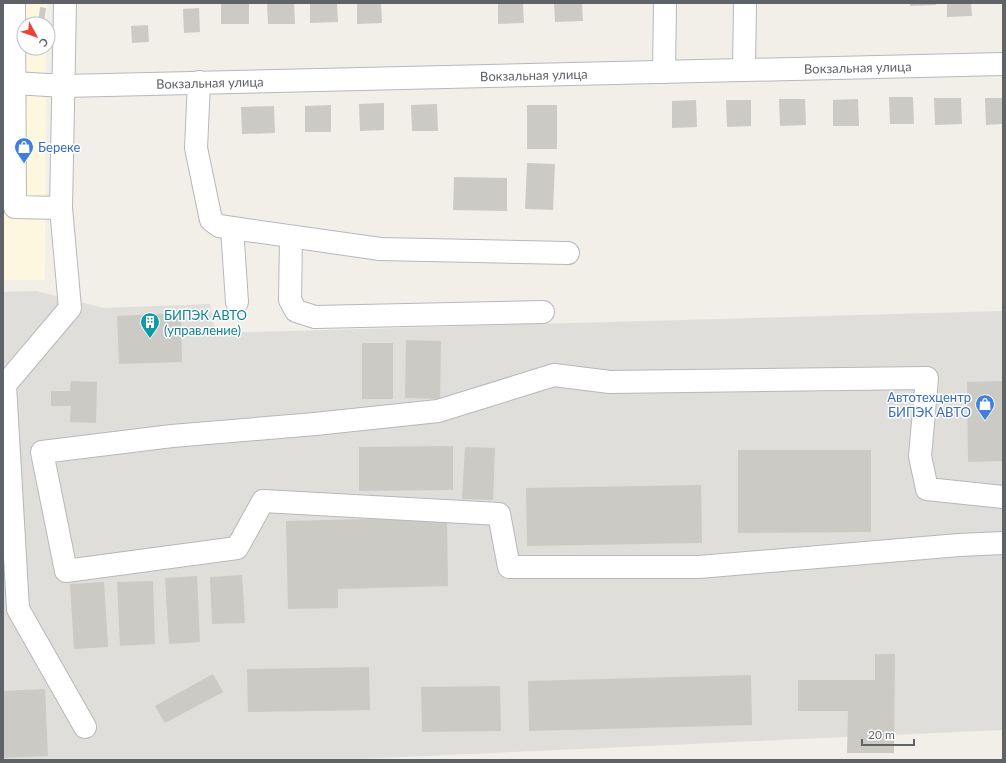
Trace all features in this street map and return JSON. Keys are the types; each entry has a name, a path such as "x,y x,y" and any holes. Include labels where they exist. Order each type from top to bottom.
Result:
{"street":[{"path":"14,3 15,207 61,208"},
{"path":"65,3 61,208 70,308 5,384 18,610 85,727"},
{"path":"744,70 745,3"},
{"path":"664,72 665,4"},
{"name":"Вокзальная улица","path":"14,83 64,86 1003,64"},
{"path":"199,82 196,148 211,220 219,226 380,249 568,253"},
{"path":"232,228 237,302"},
{"path":"292,236 290,300 296,311 315,317 543,312"},
{"path":"1003,497 927,489 920,456 927,378 610,382 554,375 438,411 315,424 172,436 42,452 66,571 237,548 263,501 500,514 509,567 699,567 959,545 1003,543"}],"shaded area":[{"name":"Береке","path":"3,3 47,3 46,16 16,16 16,56 46,56 45,280 3,280"},
{"path":"36,291 104,308 210,304 216,333 1003,311 1003,730 335,760 3,760 3,292"}],"building":[{"path":"221,3 249,3 249,24 221,24"},
{"path":"267,3 294,3 295,24 268,24"},
{"path":"310,3 337,3 338,22 310,23"},
{"path":"357,3 381,3 382,23 357,24"},
{"path":"498,3 523,3 524,23 498,24"},
{"path":"554,3 582,3 583,21 555,22"},
{"path":"910,3 936,3 936,5 910,6"},
{"path":"947,3 971,3 972,16 947,17"},
{"path":"40,7 46,8 45,16 39,16"},
{"path":"199,8 200,32 184,33 183,9"},
{"path":"148,25 149,42 132,43 131,26"},
{"path":"889,97 913,97 914,124 890,124"},
{"path":"934,98 961,98 962,124 935,125"},
{"path":"985,98 1003,98 1003,124 986,125"},
{"path":"779,99 805,99 806,125 780,126"},
{"path":"858,99 859,126 833,126 833,100"},
{"path":"696,100 697,127 672,128 672,101"},
{"path":"726,100 751,100 751,126 727,127"},
{"path":"384,103 384,130 360,131 359,104"},
{"path":"437,104 438,131 412,131 411,105"},
{"path":"331,105 331,132 305,132 305,106"},
{"path":"527,105 557,105 557,149 527,149"},
{"path":"274,106 275,133 242,134 241,107"},
{"path":"527,163 555,164 553,210 525,209"},
{"path":"454,177 507,178 507,211 453,210"},
{"name":"БИПЭК АВТО (управление)","path":"181,313 182,362 119,364 117,316"},
{"path":"406,340 441,341 440,399 405,398"},
{"path":"362,343 393,343 393,399 362,399"},
{"path":"71,381 97,382 96,423 70,422 71,406 51,406 51,391 70,391"},
{"name":"Автотехцентр БИПЭК АВТО","path":"1003,381 1003,461 968,462 967,382"},
{"path":"453,446 453,490 359,491 359,447"},
{"path":"465,447 495,448 493,500 462,499"},
{"path":"738,450 871,450 871,532 738,533"},
{"path":"701,485 702,543 527,546 526,488"},
{"path":"447,517 448,586 338,589 338,608 288,609 286,521"},
{"path":"242,575 245,623 212,624 210,577"},
{"path":"197,576 200,642 169,644 165,578"},
{"path":"153,581 155,644 120,646 117,582"},
{"path":"104,582 108,647 74,649 70,584"},
{"path":"875,654 895,654 894,753 847,753 848,711 798,711 798,680 875,680"},
{"path":"369,667 370,710 248,712 247,669"},
{"path":"213,674 223,692 165,723 155,706"},
{"path":"751,675 752,725 529,731 528,681"},
{"path":"500,686 501,731 422,732 421,687"},
{"path":"45,689 48,756 4,758 3,691"}],"place":[{"name":"Береке","path":"24,164"},
{"name":"БИПЭК АВТО (управление)","path":"150,339"},
{"name":"Автотехцентр БИПЭК АВТО","path":"985,421"}]}
